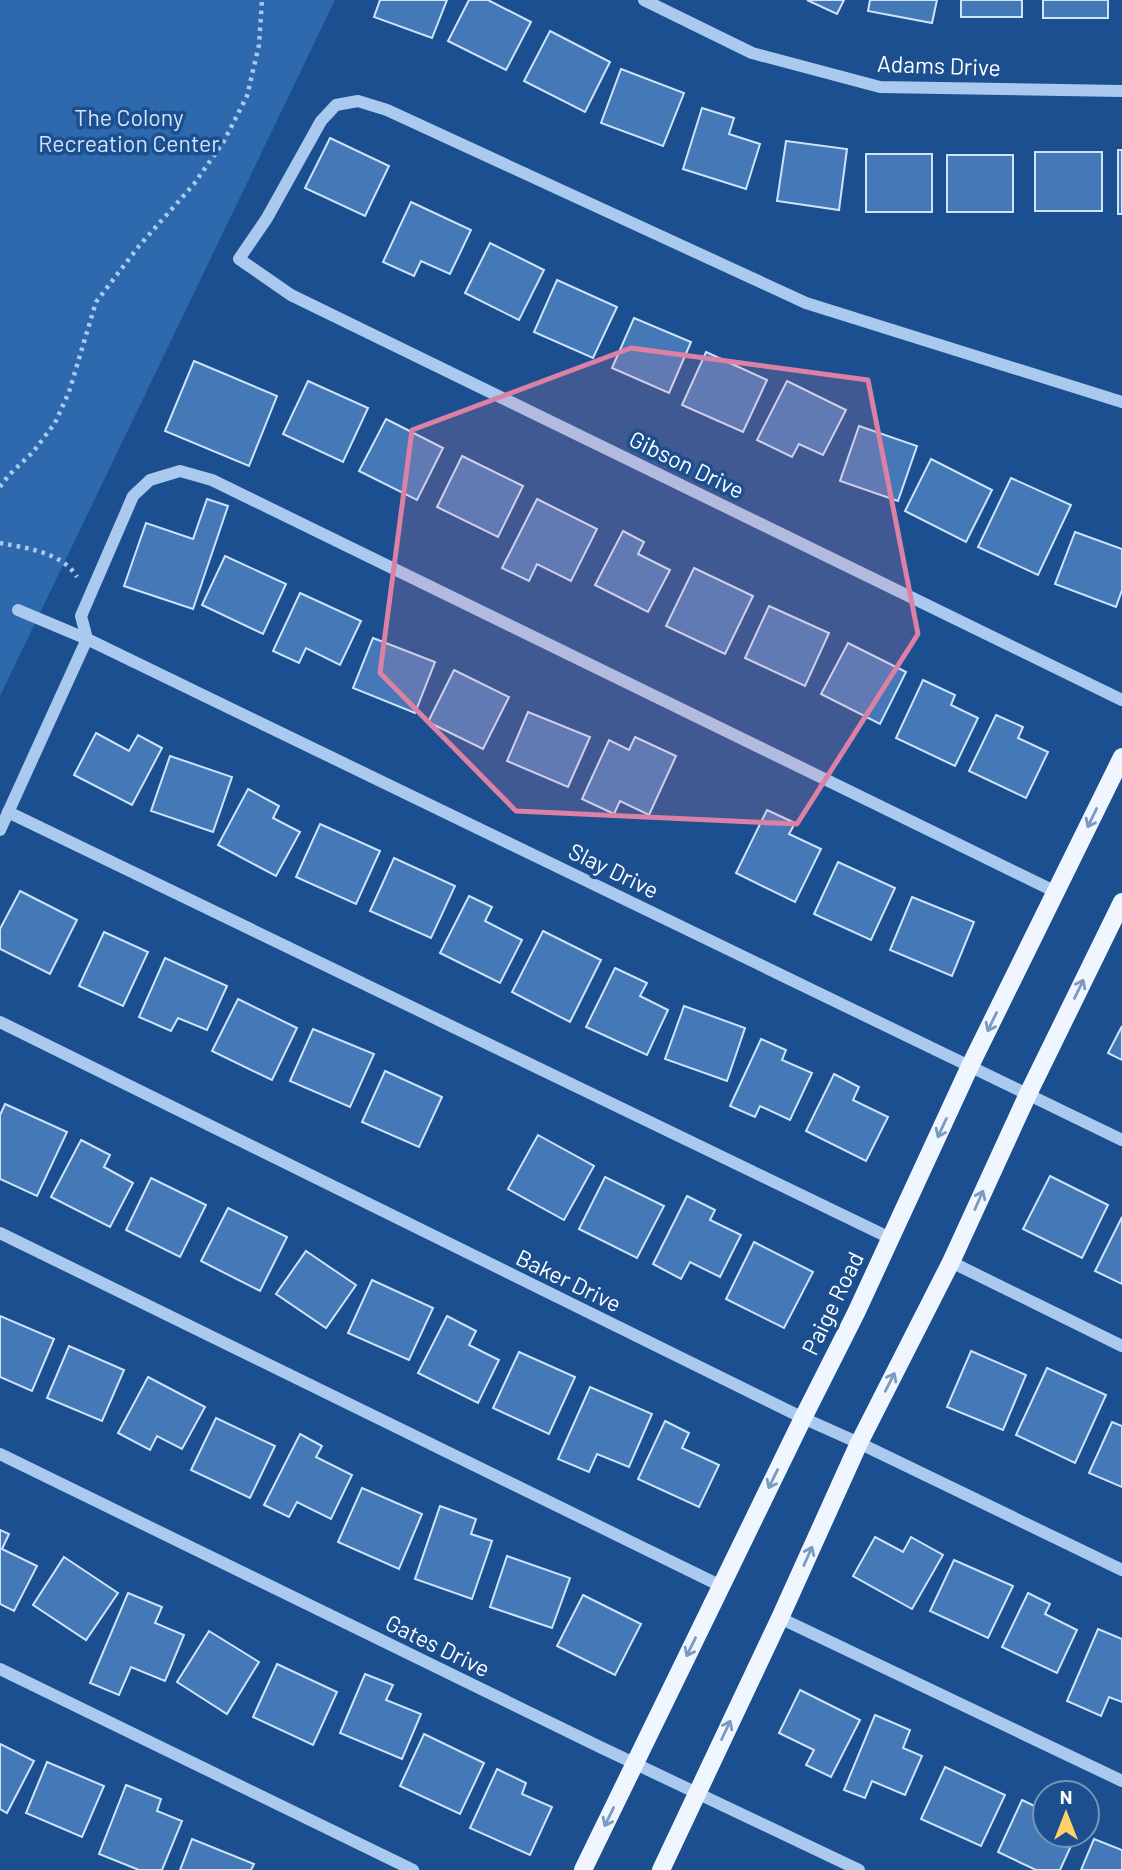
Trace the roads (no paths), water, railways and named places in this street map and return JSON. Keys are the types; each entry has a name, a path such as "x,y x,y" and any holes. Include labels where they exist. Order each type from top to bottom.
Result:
{"main road":[{"name":"Paige Road","path":"583,1870 856,1313 970,1066 1122,757"},
{"path":"661,1870 859,1443 951,1262 1028,1094 1120,912"}],"street":[{"name":"Adams Drive","path":"645,0 752,53 880,87 1122,91"},
{"name":"Gibson Drive","path":"1122,402 806,303 387,110 358,101 336,104 321,121 267,218 239,259 291,295 1122,700"},
{"path":"0,830 87,639 81,616 133,496 150,480 180,471 225,486 1056,892"},
{"name":"Slay Drive","path":"18,610 87,639 1122,1140"},
{"path":"8,812 890,1238"},
{"name":"Baker Drive","path":"0,1022 803,1418 1122,1570"},
{"path":"0,1233 721,1586"},
{"path":"951,1262 1122,1346"},
{"name":"Gates Drive","path":"0,1454 635,1764 859,1870"},
{"path":"779,1618 1122,1781"},
{"path":"0,1669 413,1870"}],"park label":[{"name":"The Colony Recreation Center","path":"129,130"}]}
